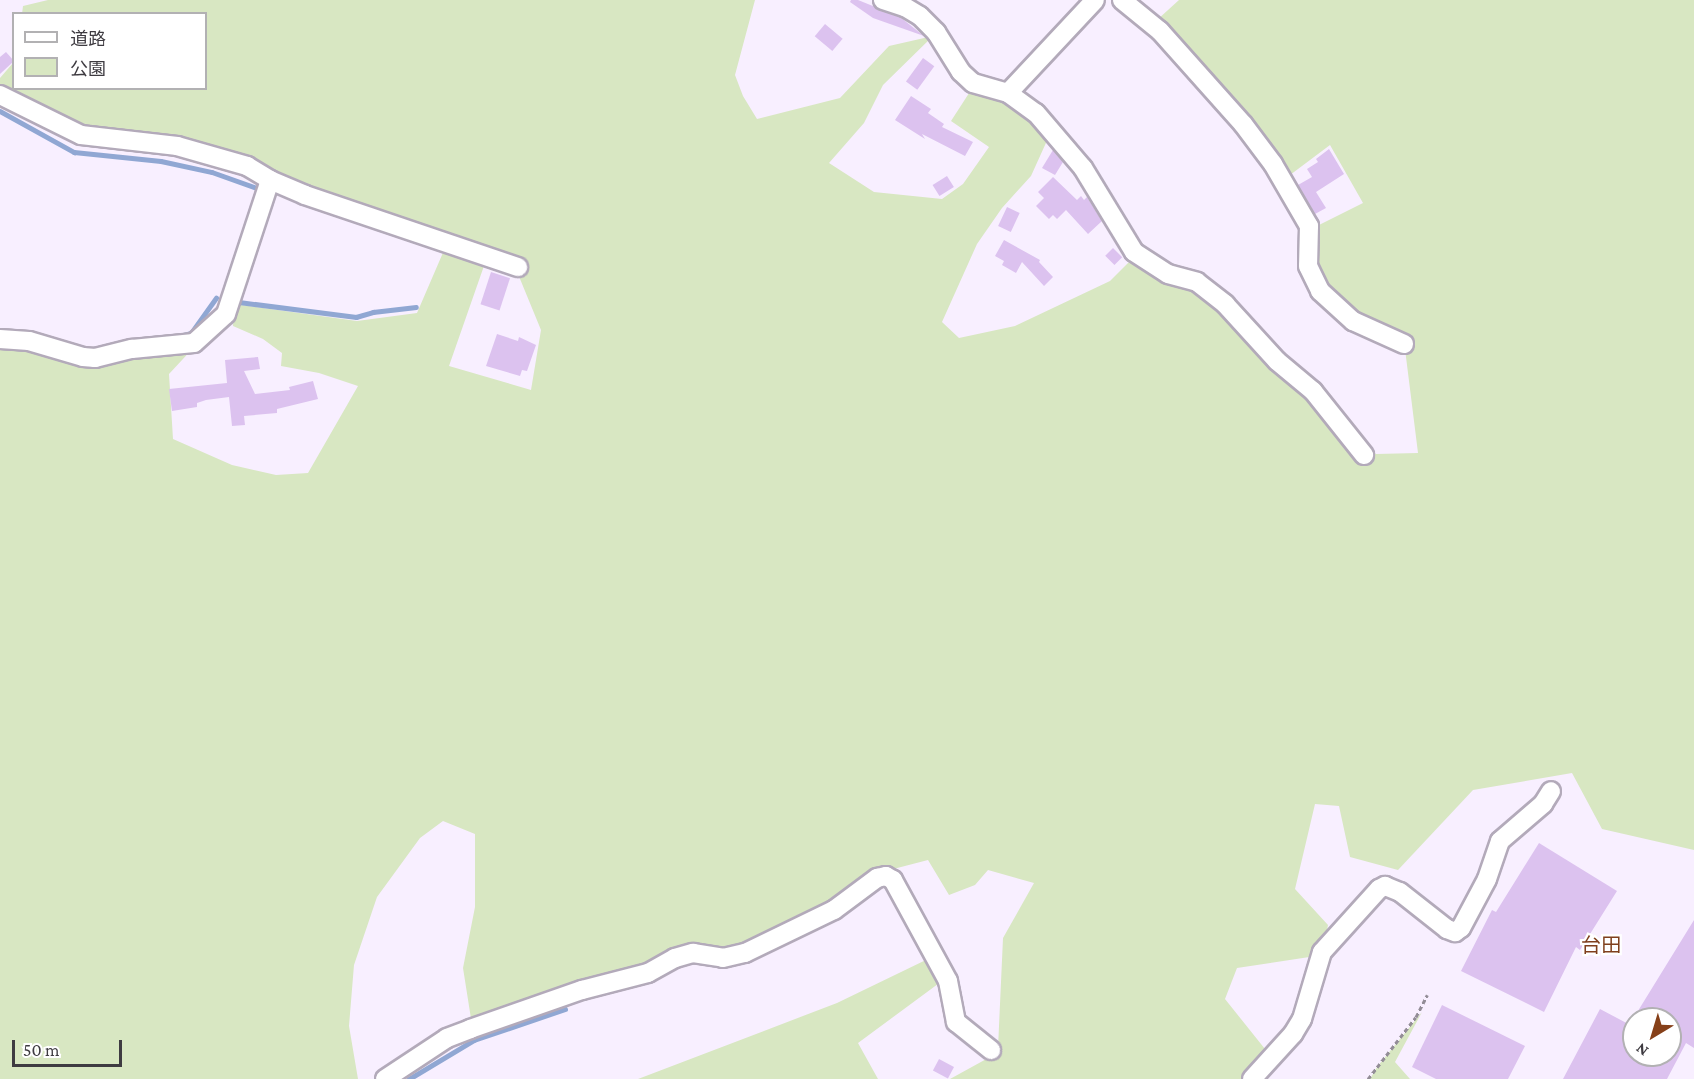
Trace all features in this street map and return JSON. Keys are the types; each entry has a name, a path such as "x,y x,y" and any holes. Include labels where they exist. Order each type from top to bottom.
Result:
{"street":[{"path":"883,0 905,7 920,16 936,32 961,72 973,84 1008,93 1050,126 1083,168 1134,252 1168,274 1197,282 1225,304 1277,361 1313,391 1364,455"},
{"path":"1008,93 1095,0"},
{"path":"1122,0 1160,31 1242,124 1273,164 1309,226 1308,266 1320,291 1353,321 1404,344"},
{"path":"0,95 81,135 177,146 247,166 270,180 316,199 518,267"},
{"path":"0,339 29,341 83,357 95,358 132,349 194,343 226,314 270,180"},
{"path":"1252,1079 1293,1034 1302,1019 1322,952 1379,889 1384,886 1400,892 1447,929 1455,932 1461,928 1482,889 1500,841 1543,804 1551,791"},
{"path":"385,1079 447,1038 470,1029 582,990 648,973 675,958 693,953 723,958 745,953 834,910 877,878 886,876 893,880 948,981 956,1022 991,1050"}],"path":[{"path":"1368,1079 1416,1017 1427,995"}],"green space":[{"path":"48,0 755,0 735,75 743,96 757,119 840,98 889,46 933,36 883,85 864,123 829,163 874,192 942,199 963,184 989,147 951,121 973,87 1002,95 1050,134 1031,176 1002,208 977,244 942,322 959,338 1015,326 1110,281 1134,257 1206,296 1309,399 1376,454 1418,453 1405,349 1358,318 1325,289 1312,265 1311,229 1363,203 1330,145 1286,178 1157,20 1179,0 1694,0 1694,850 1602,829 1572,773 1473,790 1398,870 1350,857 1339,806 1315,804 1295,889 1328,925 1325,940 1316,956 1237,968 1225,999 1269,1054 1246,1079 950,1079 990,1057 998,1048 1003,938 1034,883 988,870 975,885 949,895 928,860 878,873 828,910 724,953 472,1025 463,968 475,907 475,834 443,821 420,838 377,897 354,965 349,1026 358,1079 0,1079 0,343 73,359 196,345 169,374 173,439 232,465 276,475 308,473 358,386 319,373 281,366 282,353 263,339 233,326 234,304 357,321 417,313 445,248 485,263 449,366 531,390 541,330 518,274 300,187 99,134 0,89 0,78 12,64 12,90 207,90 207,12 22,12 23,6"},
{"path":"930,958 942,981 858,1043 878,1079 638,1079 837,1003"},
{"path":"1422,1012 1395,1062 1410,1079 1370,1079 1377,1067"}],"building":[{"path":"858,0 900,17 924,36 873,18 850,2"},
{"path":"825,24 843,39 832,51 815,36"},
{"path":"6,52 12,59 12,63 0,74 0,57"},
{"path":"923,58 934,66 917,90 906,81"},
{"path":"911,96 931,109 928,113 944,124 942,127 973,142 965,156 922,134 925,139 895,120"},
{"path":"1329,149 1344,174 1316,192 1326,208 1315,214 1298,185 1312,177 1307,169 1318,162 1316,159"},
{"path":"1053,150 1063,162 1055,175 1042,168"},
{"path":"947,176 954,187 939,196 933,185"},
{"path":"1053,177 1077,200 1081,196 1084,200 1087,197 1102,221 1088,234 1066,210 1057,219 1053,215 1049,219 1036,206 1044,198 1038,192"},
{"path":"1007,207 1020,213 1011,232 998,226"},
{"path":"1004,240 1040,260 1039,262 1053,277 1044,286 1022,262 1016,273 1002,265 1004,261 995,256"},
{"path":"1113,248 1122,257 1114,265 1105,256"},
{"path":"491,272 510,278 500,311 480,304"},
{"path":"497,334 518,341 519,337 536,345 527,371 522,370 520,376 486,366"},
{"path":"258,357 260,369 244,371 255,394 290,390 289,387 313,381 318,399 277,409 277,413 244,416 245,425 232,426 229,397 206,400 197,403 197,407 172,411 169,389 227,383 225,360"},
{"path":"1539,843 1617,891 1580,950 1576,947 1544,1012 1461,971 1492,910 1496,912"},
{"path":"1694,920 1694,1048 1686,1043 1682,1051 1682,1007 1640,1007"},
{"path":"1442,1005 1525,1046 1508,1079 1436,1079 1412,1067"},
{"path":"1600,1009 1622,1021 1622,1067 1673,1067 1667,1079 1563,1079"},
{"path":"939,1059 954,1067 948,1078 933,1070"}],"waterway":[{"path":"0,111 74,152 161,161 212,172 257,188"},
{"path":"180,336 191,333 216,298"},
{"path":"239,302 356,317 373,312 416,307"},
{"path":"409,1079 474,1040 565,1009"}],"district":[{"name":"台田","path":"1601,945"}]}
